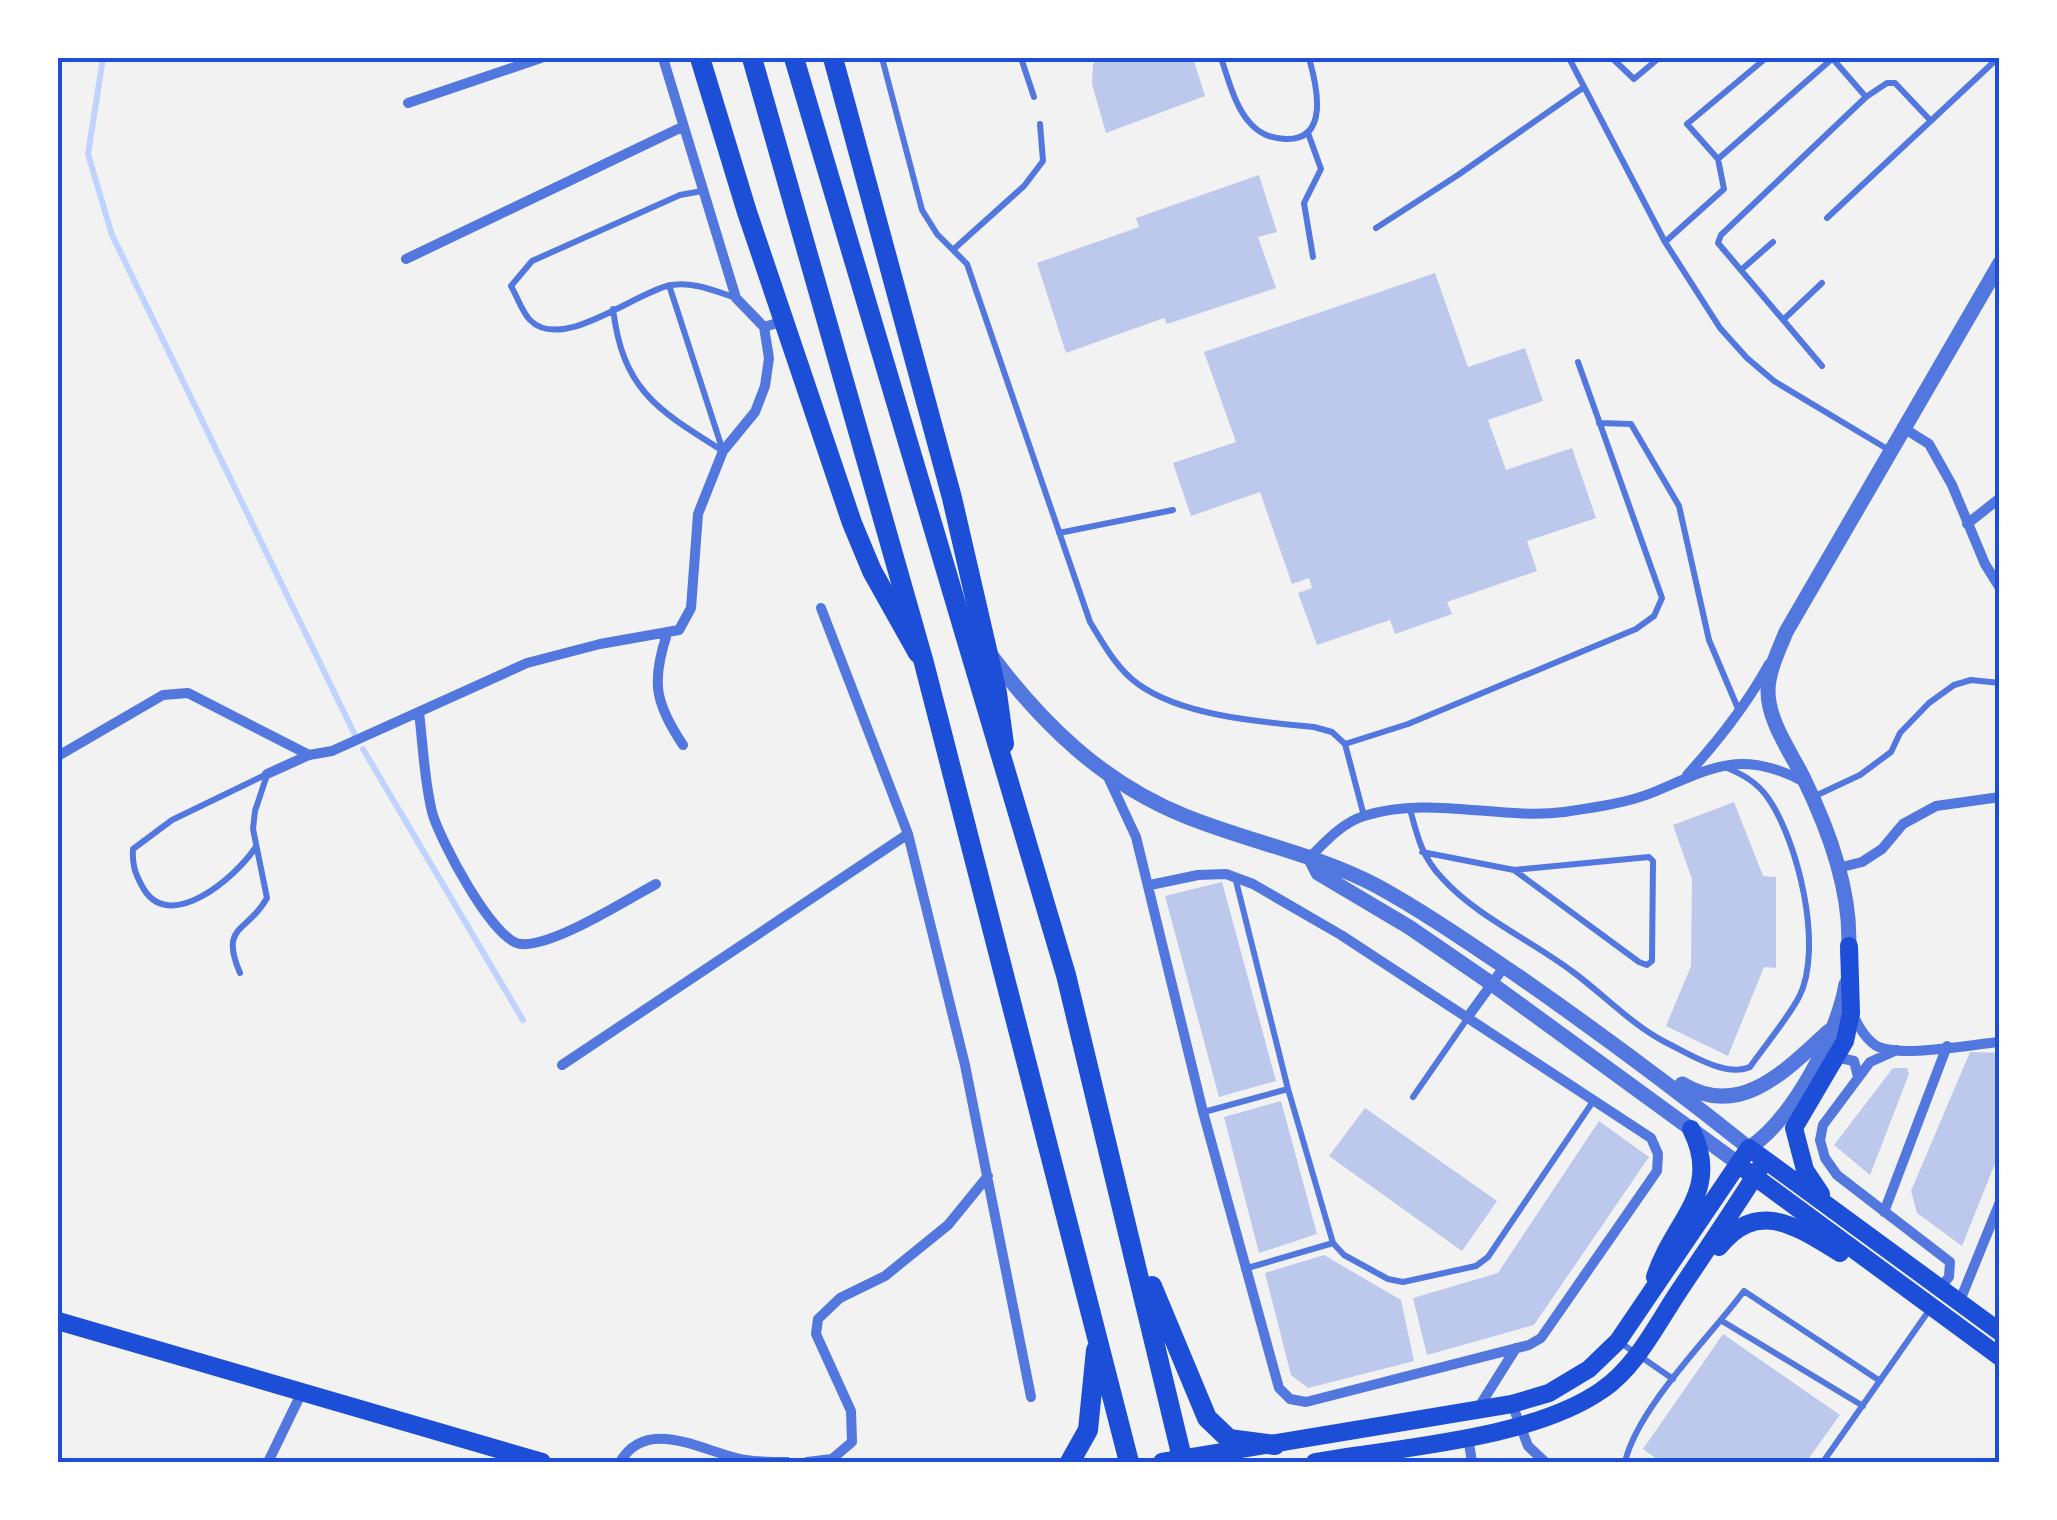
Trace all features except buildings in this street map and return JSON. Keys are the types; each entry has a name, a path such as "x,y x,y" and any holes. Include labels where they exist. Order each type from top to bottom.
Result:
{"main road":[{"path":"700,58 774,324 852,523 898,621 924,663"},
{"path":"752,58 924,663 1129,1462"},
{"path":"794,58 1066,975 1120,1190 1176,1462 1512,1404 1549,1393 1589,1370 1618,1341 1749,1148 2000,1332"},
{"path":"833,58 952,498 988,650 1012,797"},
{"path":"1845,1220 1812,1185 1795,1142 1794,1128 1846,1041 1851,1012 1849,946"},
{"path":"1648,1297 1663,1252 1693,1206 1703,1181 1701,1148 1691,1129"},
{"path":"1323,1462 1518,1425 1577,1406 1606,1388 1638,1354 1765,1160"},
{"path":"1738,1164 2000,1357"},
{"path":"1120,1190 1153,1288 1207,1418 1229,1439 1276,1445"},
{"path":"1675,1298 1732,1231 1760,1220 1778,1221 1799,1229 1914,1296"},
{"path":"59,1325 302,1392 518,1459 542,1462"},
{"path":"1070,1462 1088,1430 1098,1332"}],"street":[{"path":"408,103 541,58"},
{"path":"267,774 332,751 528,663 600,644 679,630 690,608 698,514 723,451 755,412 766,386 774,324 736,298 664,58"},
{"path":"406,259 682,127"},
{"path":"1687,776 1740,712 2000,263"},
{"path":"1902,427 1929,444 2000,588"},
{"path":"1967,524 2000,498"},
{"path":"821,608 908,834 965,1066 1030,1397"},
{"path":"1611,1040 1749,1148 1769,1135 1827,1047 1845,990 1849,946 1838,868 1769,700 1772,671 1786,632"},
{"path":"667,634 655,680 658,697 683,745"},
{"path":"988,650 1023,699 1066,743 1106,772 1182,815 1330,863 1422,911 1611,1040 1696,1092 1712,1098 1733,1098 1760,1087 1836,1025"},
{"path":"58,756 163,695 177,692 200,698 309,756"},
{"path":"420,712 428,791 444,846 484,911 510,940 522,944 576,927 656,884"},
{"path":"1310,857 1345,824 1364,816 1410,810 1562,812 1651,794 1720,765 1759,763 1782,770 1809,790"},
{"path":"1106,772 1136,837 1150,885 1203,1112 1279,1388 1290,1399 1306,1402 1516,1348 1541,1338 1656,1171 1658,1154 1651,1138 1341,935 1235,878 1226,874 1198,875 1150,885"},
{"path":"1838,868 1862,862 1882,848 1903,824 1936,806 2000,797"},
{"path":"562,1065 908,834"},
{"path":"1310,857 1318,872 1492,984 1738,1164"},
{"path":"1467,1018 1504,967"},
{"path":"1851,1012 1863,1033 1878,1047 1897,1050"},
{"path":"1927,1281 1943,1284 1949,1277 1950,1262 1837,1175 1825,1158 1820,1140 1823,1126 1878,1056 1897,1050 2000,1042"},
{"path":"1884,1212 1948,1046"},
{"path":"1830,1072 1840,1058 1847,1058 1858,1068 1858,1078"},
{"path":"1765,1160 1769,1135"},
{"path":"808,1462 832,1459 852,1442 851,1411 816,1334 818,1320 840,1298 885,1276 948,1226 988,1176"},
{"path":"1958,1304 2000,1202"},
{"path":"1476,1410 1516,1348"},
{"path":"268,1462 302,1392"},
{"path":"1512,1404 1528,1446 1545,1462"},
{"path":"1468,1436 1472,1462"},
{"path":"620,1462 631,1448 658,1438 745,1460 787,1462"}],"lane":[{"path":"882,58 922,210 938,234 967,264 1090,622 1111,658 1136,683 1162,699 1332,732 1345,744 1364,816"},
{"path":"1021,58 1034,97"},
{"path":"1221,58 1246,120 1263,135 1295,138 1308,133 1316,124 1317,103 1309,58"},
{"path":"1569,58 1666,242 1720,328 1774,381 1889,450"},
{"path":"1612,58 1634,79 1659,58"},
{"path":"1666,242 1724,188 1718,158 1687,124 1766,58"},
{"path":"1718,158 1832,58 1866,97"},
{"path":"1827,218 1998,58"},
{"path":"1822,366 1718,243 1721,235 1866,97 1894,82 1931,121"},
{"path":"1376,228 1584,88"},
{"path":"955,248 1024,186 1042,161 1040,124"},
{"path":"1308,133 1321,170 1304,203 1313,257"},
{"path":"702,191 680,195 532,261 511,286 528,320 544,329 563,332 669,285 695,285 736,298"},
{"path":"1741,270 1773,242"},
{"path":"1783,320 1822,284"},
{"path":"669,285 723,451"},
{"path":"613,309 616,337 626,368 653,404 723,451"},
{"path":"1345,744 1408,724 1636,629 1654,616 1662,598 1578,362"},
{"path":"1599,424 1631,424 1679,506 1709,640 1740,712"},
{"path":"1059,534 1173,510"},
{"path":"1809,790 1860,774 1891,752 1900,733 1929,703 1954,686 1971,680 2000,683"},
{"path":"1410,810 1421,852 1443,880 1475,906 1571,970 1661,1040 1723,1068 1740,1071 1750,1067 1799,996 1807,971 1807,912 1800,871 1768,797 1754,782 1720,765"},
{"path":"255,848 232,877 218,887 204,896 170,906 146,895 132,868 133,849 172,820 267,774"},
{"path":"240,972 232,956 234,933 261,909 267,898 255,848 255,811 267,774"},
{"path":"1421,852 1514,870 1649,858 1653,862 1652,961 1647,965 1639,962 1514,870"},
{"path":"1235,878 1288,1089 1333,1243 1344,1255 1388,1279 1404,1282 1476,1266 1488,1258 1595,1098"},
{"path":"1413,1096 1467,1018"},
{"path":"1203,1112 1288,1089"},
{"path":"1244,1269 1333,1243"},
{"path":"1625,1462 1630,1444 1674,1379 1744,1291 1880,1381"},
{"path":"1823,1462 1930,1308"},
{"path":"1722,1321 1864,1406"},
{"path":"1618,1341 1674,1379"}],"waterway":[{"path":"103,58 88,154 112,235 354,733"},
{"path":"363,749 523,1020"}]}
